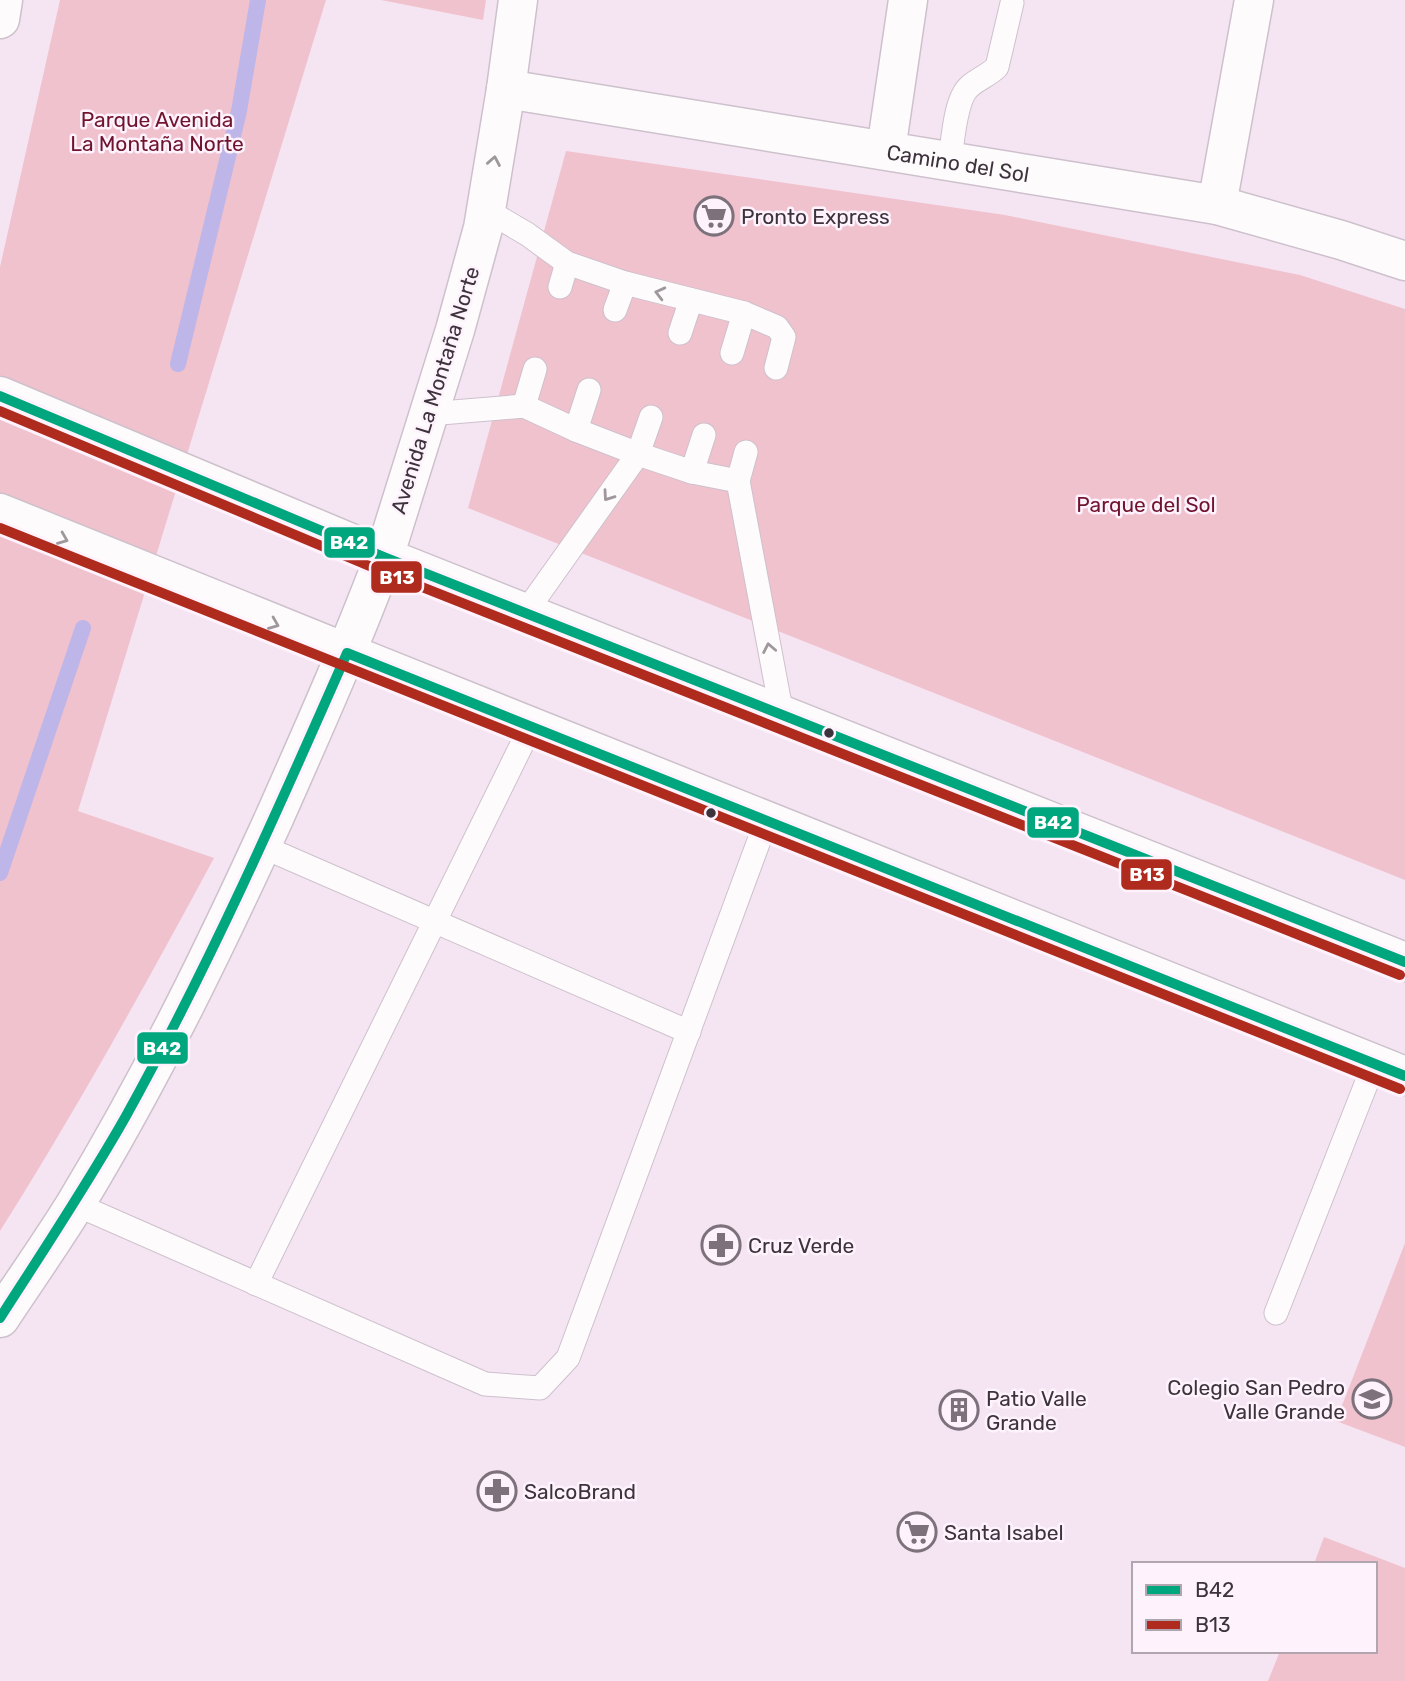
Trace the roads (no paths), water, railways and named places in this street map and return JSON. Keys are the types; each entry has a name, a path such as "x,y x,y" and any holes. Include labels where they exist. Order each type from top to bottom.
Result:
{"street":[{"path":"0,19 3,0"},
{"name":"Avenida La Montaña Norte","path":"0,1318 75,1204 174,1024 261,846 348,653 384,557 455,330 483,228 518,0"},
{"path":"886,149 908,0"},
{"path":"1217,205 1254,0"},
{"name":"Camino del Sol","path":"506,89 1217,205 1405,261"},
{"path":"0,396 384,557 1405,962"},
{"path":"0,513 1390,1070"}],"lane":[{"path":"950,160 961,95 970,85 990,75 997,68 1012,3"},
{"path":"485,210 527,234 567,262 625,284 744,313 777,327 784,337 776,368"},
{"path":"560,287 567,262"},
{"path":"615,310 625,284"},
{"path":"680,333 691,300"},
{"path":"732,353 744,313"},
{"path":"524,406 536,369"},
{"path":"576,430 589,390"},
{"path":"429,414 524,406 638,454 692,472 738,481"},
{"path":"525,613 638,454 651,417"},
{"path":"692,472 704,435"},
{"path":"746,452 738,481 782,715"},
{"path":"256,1284 531,726"},
{"path":"75,1204 485,1384 540,1388 568,1358 690,1032 766,819"},
{"path":"261,846 690,1032"},
{"path":"1276,1312 1390,1070"}],"waterway":[{"path":"178,364 239,111 258,0"},
{"path":"0,873 83,628"}],"place":[{"name":"Pronto Express","path":"714,216"},
{"name":"Cruz Verde","path":"721,1245"},
{"name":"Colegio San Pedro Valle Grande","path":"1372,1399"},
{"name":"Patio Valle Grande","path":"959,1410"},
{"name":"SalcoBrand","path":"497,1491"},
{"name":"Santa Isabel","path":"917,1532"}],"park label":[{"name":"Parque Avenida La Montaña Norte","path":"157,131"},
{"name":"Parque del Sol","path":"1146,504"}]}
